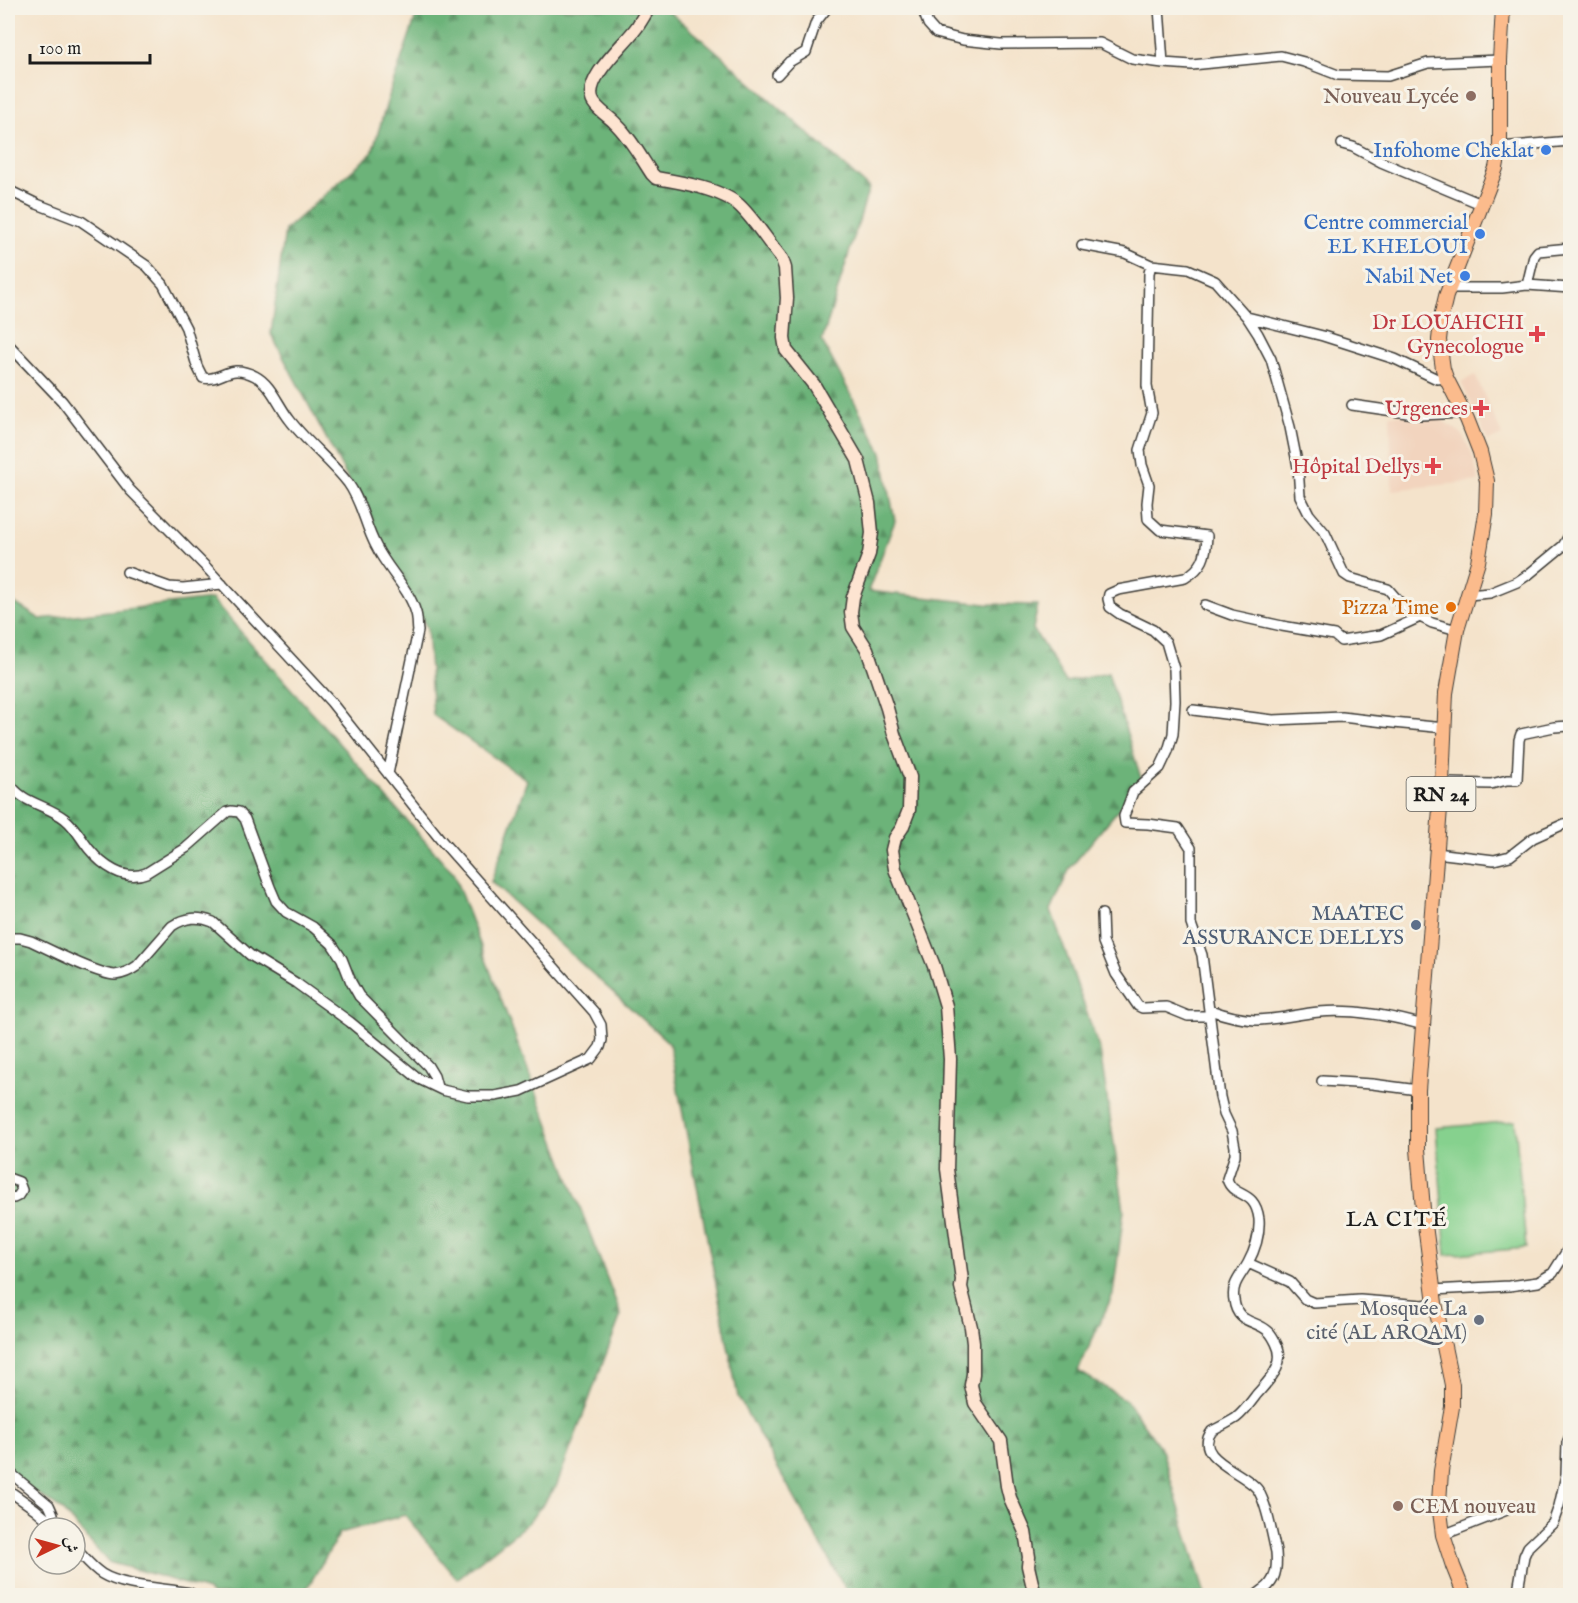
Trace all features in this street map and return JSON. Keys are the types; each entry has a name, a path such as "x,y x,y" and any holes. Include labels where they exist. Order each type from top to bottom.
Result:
{"main road":[{"name":"RN 24","path":"1465,1596 1443,1535 1439,1503 1441,1471 1452,1407 1452,1385 1434,1297 1423,1209 1419,1159 1418,1090 1442,783 1446,693 1457,630 1478,562 1486,514 1487,482 1480,452 1446,378 1439,340 1442,312 1449,288 1496,168 1500,147 1500,60 1503,8"}],"street":[{"path":"649,8 597,78 592,87 592,99 597,107 604,111 626,135 656,178 706,189 739,205 782,259 787,298 784,339 786,350 814,385 858,460 866,486 872,533 869,554 852,597 853,627 867,649 910,777 909,810 895,838 892,850 895,869 934,966 946,1006 950,1059 947,1169 962,1280 961,1287 973,1342 971,1385 975,1403 1001,1440 1007,1486 1025,1532 1028,1566 1035,1596"},
{"path":"777,75 789,62 806,52 816,22 827,8"},
{"path":"922,8 928,24 936,33 963,40 1001,44 1101,43 1132,59 1163,63 1192,65 1281,56 1338,75 1388,76 1428,63 1500,60"},
{"path":"1159,8 1163,63"},
{"path":"1500,147 1570,141"},
{"path":"1342,144 1481,204"},
{"path":"8,190 81,221 147,266 163,284 186,327 197,366 203,378 210,380 227,372 240,370 262,380 289,419 348,484 358,500 376,547 410,599 417,614 418,632 388,774"},
{"path":"1082,245 1125,253 1151,265 1188,269 1215,281 1247,317 1271,359 1290,427 1298,467 1300,496 1304,506 1325,533 1344,574 1350,578 1388,589 1401,604 1420,617 1457,630"},
{"path":"1527,285 1533,256 1538,251 1570,248"},
{"path":"1151,265 1147,386 1152,413 1140,450 1149,485 1148,519 1160,530 1207,536 1202,564 1185,578 1118,590 1109,594 1110,607 1152,630 1166,642 1174,669 1173,734 1168,751 1160,768 1133,792 1124,816 1125,823 1178,828 1191,848 1191,924 1202,955 1220,1097 1235,1147 1235,1155 1227,1175 1228,1182 1234,1190 1245,1194 1252,1201 1258,1218 1259,1230 1256,1242 1248,1263 1234,1286 1234,1303 1245,1320 1263,1328 1271,1335 1279,1351 1280,1362 1275,1373 1241,1413 1212,1431 1207,1442 1210,1453 1222,1464 1256,1486 1262,1498 1277,1561 1273,1578 1256,1596"},
{"path":"1449,288 1502,288 1527,285 1570,288"},
{"path":"1247,317 1323,336 1395,359 1437,379 1446,378"},
{"path":"8,344 62,401 130,490 222,584 331,702 440,839 594,1012 602,1025 603,1033 600,1047 591,1059 521,1091 495,1096 468,1096 442,1090 419,1079 350,1022 296,983 249,955 213,922 206,919 192,918 178,922 137,966 116,975 102,972 31,941 8,938"},
{"path":"1352,405 1421,416 1463,413"},
{"path":"1468,595 1490,593 1517,582 1563,546 1570,534"},
{"path":"127,572 169,587 222,584"},
{"path":"1205,605 1232,615 1334,635 1341,642 1381,635 1420,617"},
{"path":"1194,710 1273,720 1342,717 1445,728"},
{"path":"1442,783 1491,784 1517,780 1521,734 1570,726"},
{"path":"8,781 24,799 51,810 66,820 87,847 100,859 118,872 129,876 146,873 186,848 226,812 231,810 239,812 245,819 276,900 286,912 313,927 332,944 342,959 359,996 428,1066 437,1087"},
{"path":"1436,853 1494,860 1510,856 1533,838 1570,823"},
{"path":"1102,914 1103,942 1116,974 1138,1006 1142,1008 1166,1007 1188,1016 1210,1013 1255,1020 1319,1012 1354,1011 1379,1014 1423,1025"},
{"path":"1323,1081 1418,1090"},
{"path":"8,1178 19,1182 22,1190 14,1198 8,1196"},
{"path":"1248,1263 1290,1282 1305,1299 1314,1303 1360,1300 1424,1305 1434,1297 1538,1282 1553,1273 1570,1246"},
{"path":"1517,1596 1524,1556 1528,1547 1553,1523 1559,1506 1566,1475 1567,1443 1570,1436"},
{"path":"8,1472 49,1505 53,1516"},
{"path":"8,1490 43,1516"},
{"path":"1443,1535 1512,1508"},
{"path":"87,1561 103,1575 114,1580 196,1596"}],"shaded area":[{"name":"Urgences","path":"1475,375 1502,435 1488,441 1461,382"},
{"name":"Hôpital Dellys","path":"1431,413 1461,433 1471,451 1479,481 1392,490 1390,415"}],"green space":[{"path":"419,8 665,8 869,188 822,341 882,453 895,521 868,591 986,604 1038,605 1033,629 1066,682 1108,673 1142,781 1070,868 1051,910 1100,1051 1124,1210 1113,1294 1078,1371 1126,1400 1162,1450 1205,1595 849,1595 738,1397 669,1043 491,882 527,780 433,715 427,628 271,334 285,230 372,153"},
{"path":"8,599 40,619 212,599 453,873 621,1315 556,1487 528,1523 457,1579 405,1515 340,1533 303,1595 212,1595 208,1591 108,1562 87,1538 87,1516 67,1516 8,1470"},
{"path":"1515,1121 1526,1248 1446,1255 1436,1128"}],"place":[{"name":"Nouveau Lycée","path":"1471,96"},
{"name":"Infohome Cheklat","path":"1546,150"},
{"name":"Centre commercial EL KHELOUI","path":"1480,234"},
{"name":"Nabil Net","path":"1465,276"},
{"name":"Dr LOUAHCHI Gynecologue","path":"1537,334"},
{"name":"Urgences","path":"1481,408"},
{"name":"Hôpital Dellys","path":"1433,466"},
{"name":"Pizza Time","path":"1451,607"},
{"name":"MAATEC ASSURANCE DELLYS","path":"1416,925"},
{"name":"Mosquée La cité (AL ARQAM)","path":"1479,1320"},
{"name":"CEM nouveau","path":"1398,1506"}],"district":[{"name":"LA CITÉ","path":"1397,1218"}]}
